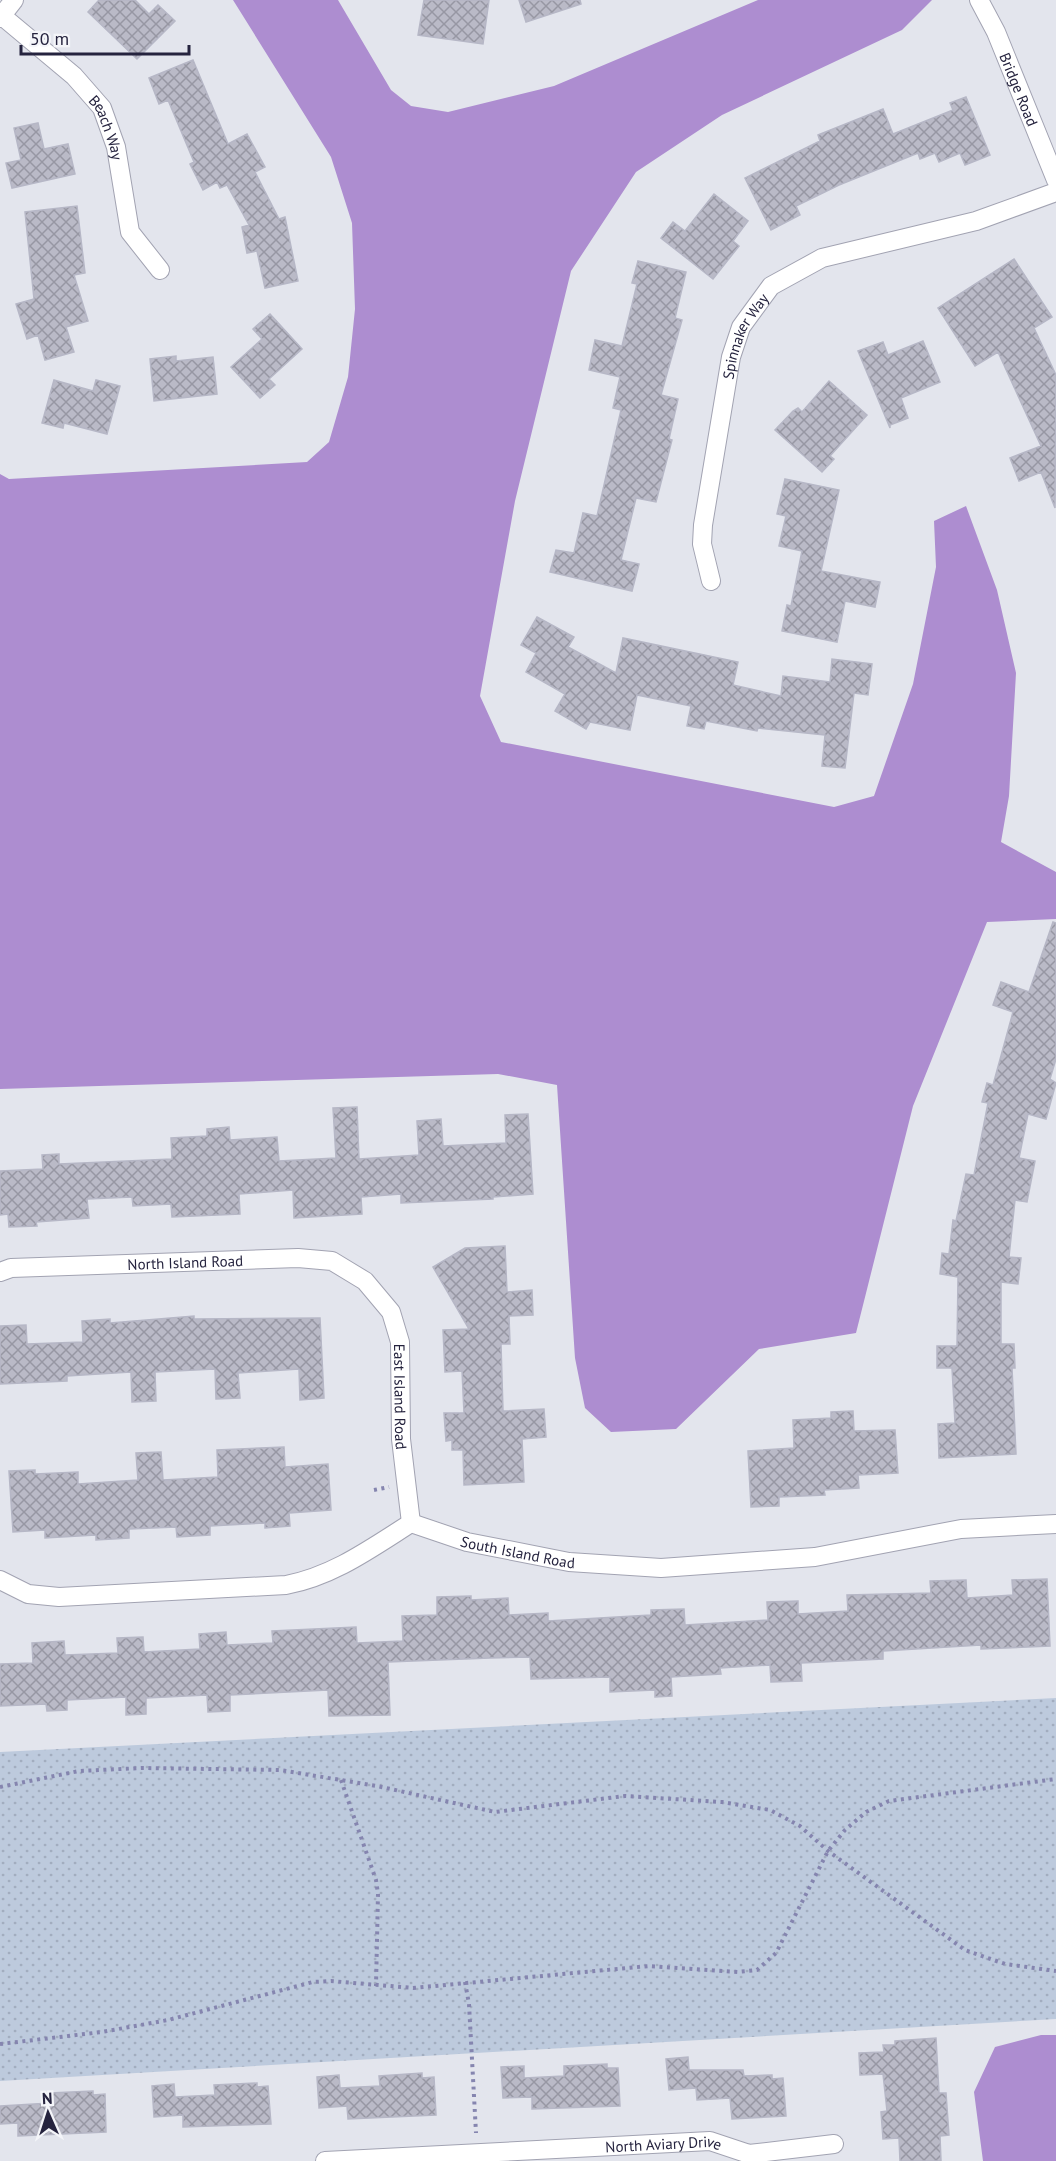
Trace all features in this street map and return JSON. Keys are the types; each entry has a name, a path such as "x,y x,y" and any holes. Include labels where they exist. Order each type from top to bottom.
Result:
{"street":[{"path":"1,17 14,0"},
{"name":"Bridge Road","path":"981,2 1056,180"},
{"name":"Beach Way","path":"1,17 74,76 102,108 116,147 130,232 160,270"},
{"name":"Spinnaker Way","path":"711,581 702,544 703,525 725,383 741,327 771,286 822,258 976,221 1056,192"},
{"name":"North Island Road","path":"0,1272 11,1268 298,1258 332,1262 366,1281"},
{"name":"East Island Road","path":"366,1281 392,1312 400,1342 401,1438 411,1523"},
{"path":"0,1580 28,1594 59,1597 286,1585 312,1580 337,1570 411,1523"},
{"name":"South Island Road","path":"411,1523 467,1542 569,1562 662,1568 815,1557 961,1529 1056,1524"},
{"name":"North Aviary Drive","path":"325,2161 393,2160 710,2141 750,2158"},
{"path":"750,2158 834,2144"}],"path":[{"path":"0,1787 80,1771 142,1768 280,1770 341,1780 495,1812 625,1796 722,1802 770,1810 800,1826 828,1851 965,1950 1005,1964 1056,1971"},
{"path":"0,2044 102,2032 168,2020 313,1982 331,1981 413,1988 649,1966 738,1972 757,1970 776,1953 828,1851 845,1830 866,1812 889,1801 1056,1779"},
{"path":"341,1780 376,1880 378,1894 376,1986"},
{"path":"465,1982 469,2004 476,2133"}],"shaded area":[{"path":"233,0 338,0 391,90 411,106 448,112 554,86 758,0 932,0 902,30 722,115 636,172 571,271 515,501 480,696 501,742 834,807 874,796 913,684 936,567 934,521 966,506 997,590 1016,673 1009,796 1001,842 1056,872 1056,919 987,922 913,1106 856,1333 759,1349 676,1429 611,1432 585,1408 575,1358 557,1085 498,1074 0,1089 0,474 9,479 307,462 329,442 348,377 355,309 352,223 331,157"},
{"path":"1056,1698 1056,2019 0,2081 0,1752"},
{"path":"1041,2035 1056,2035 1056,2161 983,2161 974,2092 995,2047"}],"building":[{"path":"99,0 135,0 149,14 158,5 175,21 137,59 88,12"},
{"path":"424,0 489,0 483,44 418,35"},
{"path":"519,0 580,0 581,4 526,22"},
{"path":"193,60 228,144 247,134 265,167 255,172 279,219 285,217 298,281 265,288 257,251 247,253 242,227 249,225 227,185 220,188 217,182 203,190 190,164 194,162 168,100 159,104 149,78"},
{"path":"966,97 990,155 965,165 960,153 939,162 935,153 920,159 918,153 839,185 796,206 800,215 771,230 745,178 820,141 818,135 883,109 893,134 953,110 950,103"},
{"path":"38,123 44,149 68,144 75,174 12,188 6,163 21,160 14,128"},
{"path":"714,194 748,221 733,241 739,246 713,279 661,238 673,222 685,231"},
{"path":"77,206 85,273 74,275 88,321 66,327 74,352 45,360 38,335 27,339 16,304 34,299 25,212"},
{"path":"1014,259 1052,317 1034,328 1056,375 1055,508 1041,472 1019,481 1010,458 1041,446 998,352 975,366 938,308"},
{"path":"638,261 686,272 675,318 682,320 661,395 678,399 669,439 672,440 656,502 636,498 621,560 639,564 632,591 550,572 556,550 574,553 583,513 597,516 621,410 613,408 620,377 589,370 595,340 622,346 637,284 632,283"},
{"path":"270,314 302,349 269,379 275,385 260,398 231,367 262,339 253,329"},
{"path":"923,341 940,382 901,398 908,418 890,425 890,428 858,351 883,342 888,355"},
{"path":"176,356 176,361 213,357 217,394 154,401 150,359"},
{"path":"54,380 93,391 96,380 120,386 107,434 64,423 63,428 42,423"},
{"path":"829,381 867,415 830,456 834,459 822,472 775,430 793,411 798,408 802,412"},
{"path":"785,479 839,490 821,571 880,582 875,607 845,601 837,642 782,631 787,605 791,606 802,551 779,546 786,516 777,514"},
{"path":"537,617 574,637 568,647 616,673 623,638 738,662 733,685 781,696 783,676 830,682 832,659 872,664 868,695 854,693 845,768 822,766 825,735 758,728 757,731 706,721 704,729 687,726 691,706 637,695 630,730 590,722 586,729 555,711 565,694 526,672 536,653 521,645"},
{"path":"1053,922 1056,923 1056,1059 1050,1079 1056,1083 1046,1119 1028,1114 1019,1158 1035,1161 1027,1202 1015,1200 1009,1257 1021,1258 1018,1284 1001,1282 1001,1344 1014,1344 1015,1368 1012,1368 1016,1454 939,1458 938,1424 955,1423 952,1368 937,1368 937,1346 957,1346 958,1277 940,1274 942,1253 949,1254 953,1220 956,1221 966,1174 974,1175 988,1103 982,1102 987,1083 993,1085 1013,1012 993,1005 1001,982 1029,992"},
{"path":"357,1107 359,1159 419,1155 417,1121 441,1119 443,1146 506,1143 505,1115 528,1114 533,1194 493,1197 493,1199 401,1203 401,1194 361,1197 362,1214 294,1218 293,1190 239,1194 240,1214 172,1217 171,1204 133,1206 132,1197 87,1199 89,1218 36,1222 37,1226 9,1227 8,1214 0,1215 0,1171 43,1169 42,1155 59,1154 59,1164 172,1159 171,1138 207,1136 207,1129 229,1127 230,1140 277,1137 279,1161 336,1158 333,1108"},
{"path":"505,1246 507,1292 532,1290 533,1315 509,1316 510,1344 501,1344 503,1411 544,1409 546,1437 522,1439 524,1482 464,1485 463,1450 452,1450 452,1440 446,1441 444,1413 464,1413 462,1371 445,1372 443,1330 469,1329 433,1267 465,1248"},
{"path":"194,1316 194,1319 320,1318 324,1398 300,1400 299,1369 238,1373 240,1398 216,1399 215,1369 155,1372 156,1401 132,1402 131,1372 67,1376 67,1381 0,1384 0,1326 26,1325 27,1344 83,1342 82,1321 110,1319 110,1323"},
{"path":"853,1411 854,1431 895,1430 898,1473 858,1475 859,1488 824,1490 825,1495 779,1497 779,1506 751,1507 748,1451 794,1448 793,1420 831,1418 831,1412"},
{"path":"284,1447 285,1467 328,1464 331,1510 289,1513 290,1526 265,1528 265,1523 210,1526 210,1535 177,1537 176,1527 129,1529 129,1538 96,1540 96,1535 45,1538 45,1530 13,1532 9,1471 35,1470 35,1474 78,1472 78,1484 138,1480 136,1453 161,1452 163,1480 218,1477 217,1450"},
{"path":"1047,1579 1050,1646 981,1649 981,1645 883,1651 883,1659 801,1663 802,1681 771,1682 770,1665 720,1668 721,1674 671,1677 672,1696 655,1697 655,1690 610,1692 610,1677 531,1679 530,1657 490,1658 388,1662 390,1715 329,1716 328,1690 230,1695 230,1711 208,1712 207,1695 146,1698 146,1714 126,1715 126,1697 67,1700 67,1710 47,1711 46,1704 0,1706 0,1664 33,1663 32,1643 64,1641 65,1655 118,1653 117,1638 143,1637 144,1652 200,1649 199,1634 226,1632 227,1645 273,1643 272,1631 356,1627 357,1643 403,1641 402,1616 437,1615 437,1597 471,1596 471,1600 508,1598 509,1615 548,1613 548,1621 651,1615 651,1610 684,1609 685,1625 768,1620 767,1602 798,1601 798,1614 848,1611 847,1595 931,1593 930,1581 966,1580 967,1598 1013,1595 1012,1580"},
{"path":"936,2038 939,2093 946,2093 949,2135 940,2136 941,2161 900,2161 899,2138 883,2139 881,2112 887,2111 883,2074 860,2075 859,2053 884,2052 883,2045 895,2045 895,2041"},
{"path":"688,2057 689,2070 743,2070 744,2076 772,2075 772,2079 783,2078 786,2116 732,2119 730,2098 697,2100 696,2088 669,2090 666,2059"},
{"path":"607,2064 607,2068 618,2068 620,2106 532,2109 532,2097 503,2098 501,2067 524,2066 524,2078 564,2076 564,2066"},
{"path":"422,2073 422,2078 434,2077 436,2115 348,2119 347,2106 319,2108 317,2077 339,2075 340,2088 380,2086 379,2076"},
{"path":"257,2083 257,2087 268,2086 271,2124 183,2127 183,2115 154,2117 152,2086 174,2084 175,2097 215,2095 214,2085"},
{"path":"93,2091 93,2095 105,2094 106,2132 18,2136 18,2123 0,2124 0,2106 51,2103 50,2093"}]}
